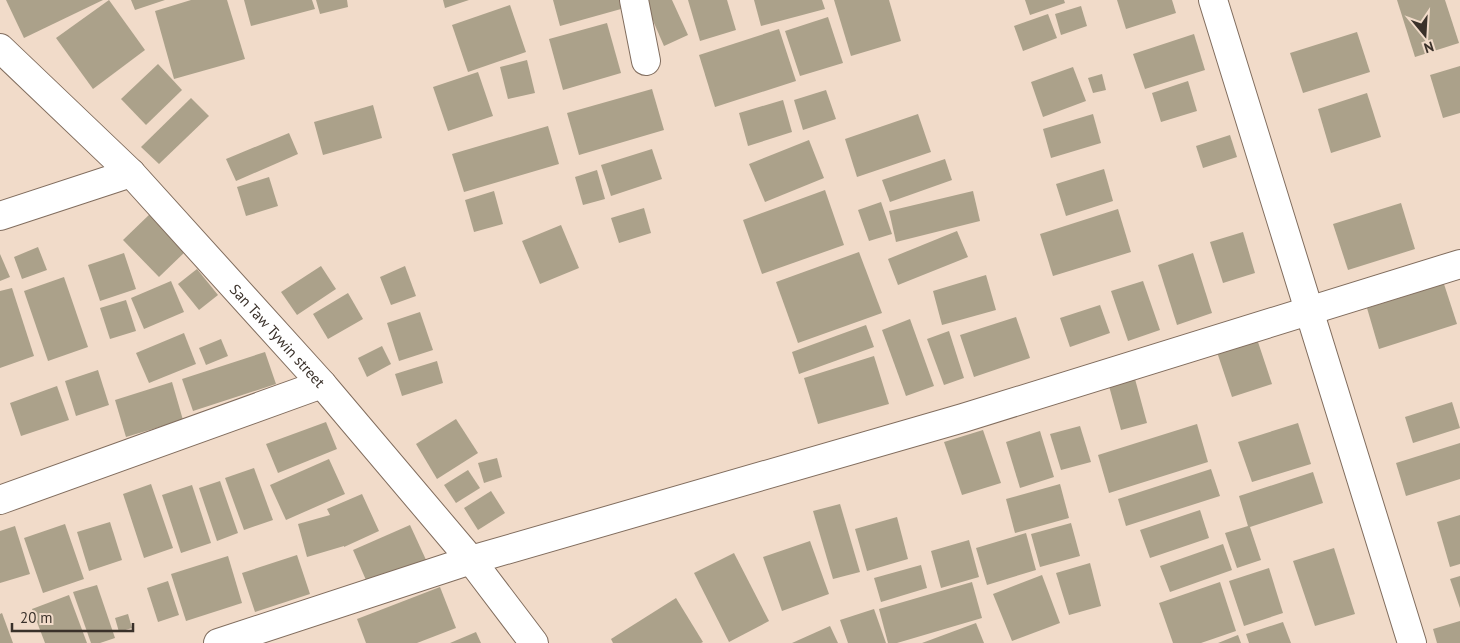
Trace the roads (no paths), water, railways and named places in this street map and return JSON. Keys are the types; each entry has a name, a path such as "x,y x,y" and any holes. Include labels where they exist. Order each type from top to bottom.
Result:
{"street":[{"path":"634,0 646,61"},
{"path":"1214,0 1412,643"},
{"name":"San Taw Tywin street","path":"0,48 131,173 322,384 471,560 534,643"},
{"path":"0,216 131,173"},
{"path":"218,643 471,560 963,418 1460,264"},
{"path":"0,500 322,384"}]}
